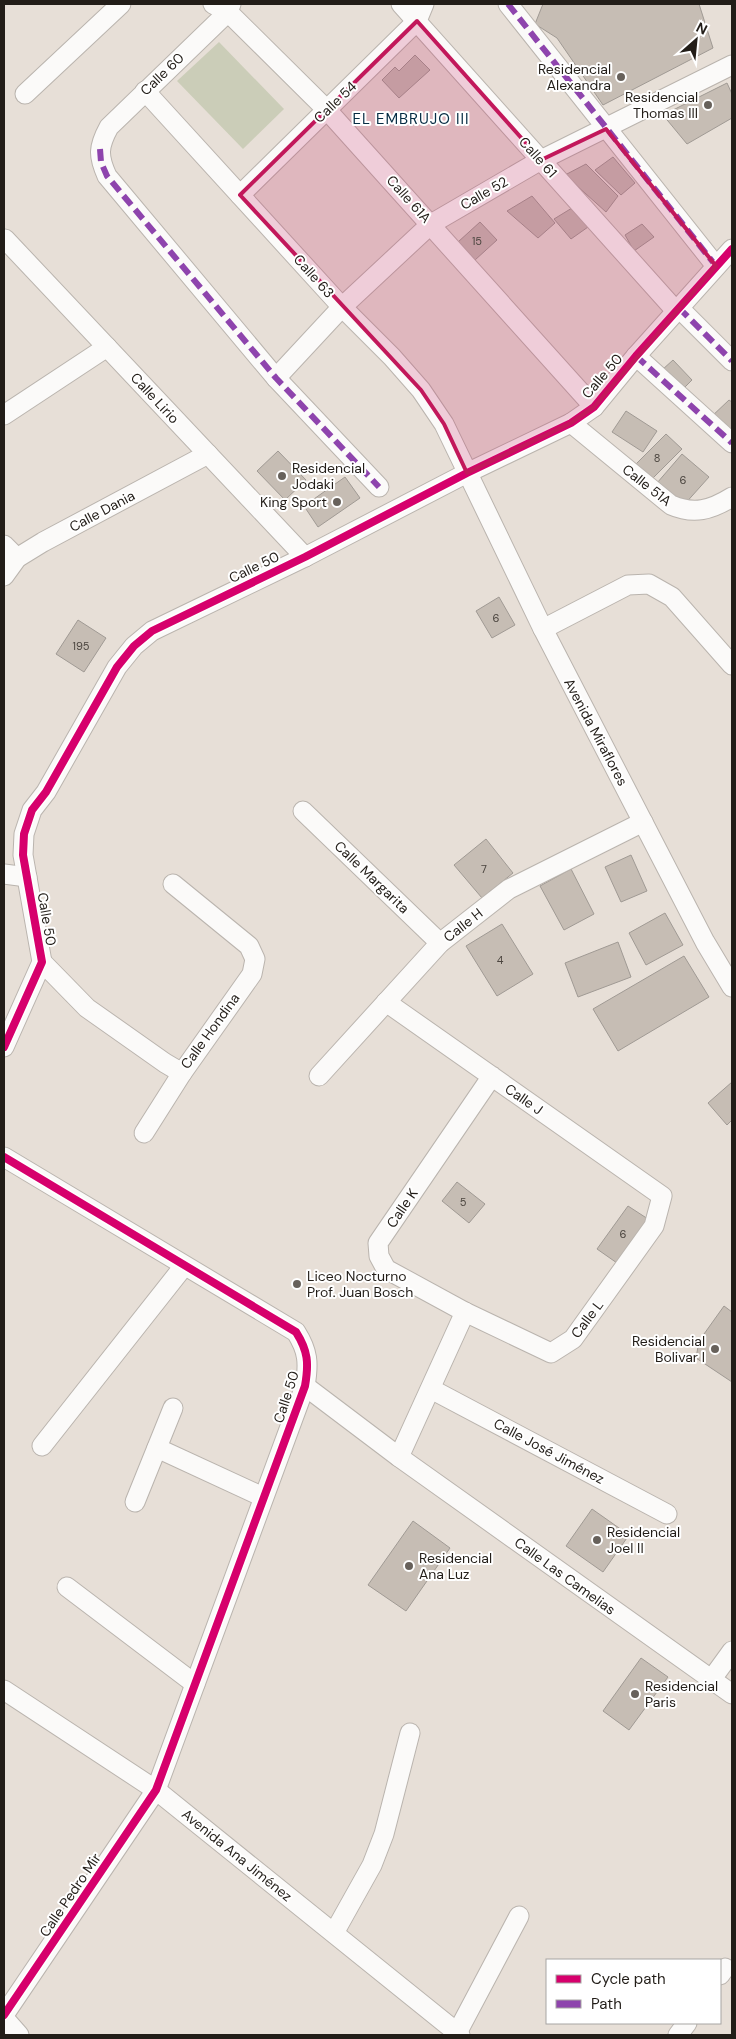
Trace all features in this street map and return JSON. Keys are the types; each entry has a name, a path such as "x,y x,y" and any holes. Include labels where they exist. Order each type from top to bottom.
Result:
{"street":[{"path":"25,94 121,4"},
{"name":"Calle 61","path":"401,4 677,310 732,361"},
{"name":"Calle 54","path":"240,195 417,21 424,4"},
{"path":"508,4 716,266"},
{"name":"Calle 60","path":"224,6 109,127 100,149 101,162 108,176 276,378"},
{"name":"Calle 61A","path":"224,6 327,110 594,406"},
{"name":"Calle 52","path":"276,378 342,307 431,224 541,160 732,65"},
{"name":"Calle 63","path":"145,91 342,307 392,357 421,390 444,424 467,473"},
{"name":"Calle Lirio","path":"5,239 305,557"},
{"name":"Calle 50","path":"4,1047 42,962 23,855 24,834 32,810 46,792 118,667 134,646 152,630 305,557 467,473 571,423 594,406 732,249"},
{"path":"4,415 107,347"},
{"path":"636,356 732,443"},
{"path":"276,378 379,487"},
{"name":"Calle 51A","path":"571,423 671,505 691,512 716,507 732,497"},
{"name":"Calle Dania","path":"4,576 10,552 43,542 208,454"},
{"name":"Avenida Miraflores","path":"467,473 542,629 705,942 732,987"},
{"path":"542,629 628,585 649,584 672,597 732,665"},
{"name":"Calle Margarita","path":"303,810 440,943"},
{"name":"Calle H","path":"319,1076 440,943 509,889 643,822"},
{"path":"4,874 27,877"},
{"name":"Calle Hondina","path":"42,962 87,1008 165,1064 182,1073 252,974 255,959 249,946 173,884"},
{"name":"Calle J","path":"386,1002 662,1196"},
{"path":"144,1133 182,1073"},
{"name":"Calle K","path":"465,1312 386,1269 379,1256 378,1243 492,1076"},
{"name":"Calle 50","path":"4,1157 296,1332 306,1353 308,1367 305,1386 156,1790"},
{"name":"Calle L","path":"465,1312 551,1353 573,1339 654,1226 662,1196"},
{"path":"42,1446 184,1266"},
{"path":"399,1457 465,1312"},
{"name":"Calle Las Camelias","path":"305,1386 399,1457 732,1694"},
{"name":"Calle José Jiménez","path":"431,1388 667,1514"},
{"path":"135,1502 173,1408"},
{"path":"157,1448 263,1496"},
{"path":"67,1587 195,1684"},
{"path":"711,1680 732,1651"},
{"name":"Avenida Ana Jiménez","path":"4,1690 156,1790 459,2034"},
{"path":"334,1933 372,1864 381,1842 395,1796 410,1733"},
{"name":"Calle Pedro Mir","path":"4,2016 156,1790"},
{"path":"459,2034 519,1916"},
{"path":"4,2016 19,2035"},
{"path":"678,2035 686,2024"}],"highlighted area":[{"path":"417,21 541,160 606,129 716,266 594,407 571,423 467,473 444,424 421,390 240,195"}],"green space":[{"path":"219,42 284,109 243,149 177,81"}],"building":[{"name":"Residencial Alexandra","path":"543,4 699,4 713,48 603,105 557,38 535,24"},
{"path":"415,55 430,70 399,98 382,80 395,67 399,71"},
{"name":"Residencial Thomas III","path":"727,83 732,94 732,118 687,144 663,115"},
{"path":"613,157 635,183 621,195 595,170"},
{"path":"586,164 618,196 606,212 565,175"},
{"path":"532,196 555,223 538,238 507,211"},
{"path":"572,208 588,227 571,239 554,219"},
{"path":"480,222 497,240 475,260 458,242"},
{"path":"642,224 654,237 634,251 625,235"},
{"path":"673,360 692,380 682,390 662,370"},
{"path":"729,400 732,402 732,432 710,418"},
{"path":"626,411 657,431 643,452 612,432"},
{"path":"666,434 682,449 649,482 633,467"},
{"name":"Residencial Jodaki","path":"278,451 306,480 285,500 257,471"},
{"path":"682,454 709,477 683,506 657,483"},
{"path":"345,477 360,498 318,527 304,506"},
{"path":"499,597 515,625 492,638 476,611"},
{"path":"78,620 106,638 84,672 56,654"},
{"path":"486,839 513,873 482,898 454,865"},
{"path":"631,855 647,891 621,902 605,867"},
{"path":"571,869 594,914 564,930 540,886"},
{"path":"665,913 683,945 646,965 629,933"},
{"path":"502,924 533,974 497,996 466,946"},
{"path":"618,942 631,977 578,997 565,963"},
{"path":"684,956 709,997 618,1051 593,1009"},
{"path":"732,1082 732,1120 727,1125 708,1103"},
{"path":"457,1182 485,1204 469,1223 442,1201"},
{"path":"628,1206 648,1219 617,1263 597,1249"},
{"name":"Residencial Bolivar I","path":"724,1306 732,1312 732,1382 696,1358 699,1341"},
{"name":"Residencial Joel II","path":"592,1509 629,1535 603,1572 566,1546"},
{"name":"Residencial Ana Luz","path":"413,1521 450,1548 406,1611 368,1585"},
{"name":"Residencial Paris","path":"641,1658 668,1677 629,1730 603,1711"}],"marked path":[{"path":"508,4 716,266"},
{"path":"100,149 101,162 107,176 276,378 379,487"},
{"path":"679,308 732,361"},
{"path":"636,356 732,443"}],"cycle path":[{"path":"4,1047 42,962 23,855 24,834 32,810 46,792 117,667 134,646 152,631 305,557 467,473 571,423 594,407 636,356 732,249"},
{"path":"4,1157 296,1332 303,1345 307,1364 305,1386 156,1790 4,2015"}],"place":[{"name":"Residencial Alexandra","path":"621,77"},
{"name":"Residencial Thomas III","path":"708,105"},
{"name":"Residencial Jodaki","path":"282,476"},
{"name":"King Sport","path":"337,502"},
{"name":"Liceo Nocturno Prof. Juan Bosch","path":"297,1284"},
{"name":"Residencial Bolivar I","path":"715,1349"},
{"name":"Residencial Joel II","path":"597,1540"},
{"name":"Residencial Ana Luz","path":"409,1566"},
{"name":"Residencial Paris","path":"635,1694"}],"district":[{"name":"EL EMBRUJO III","path":"411,119"}]}
